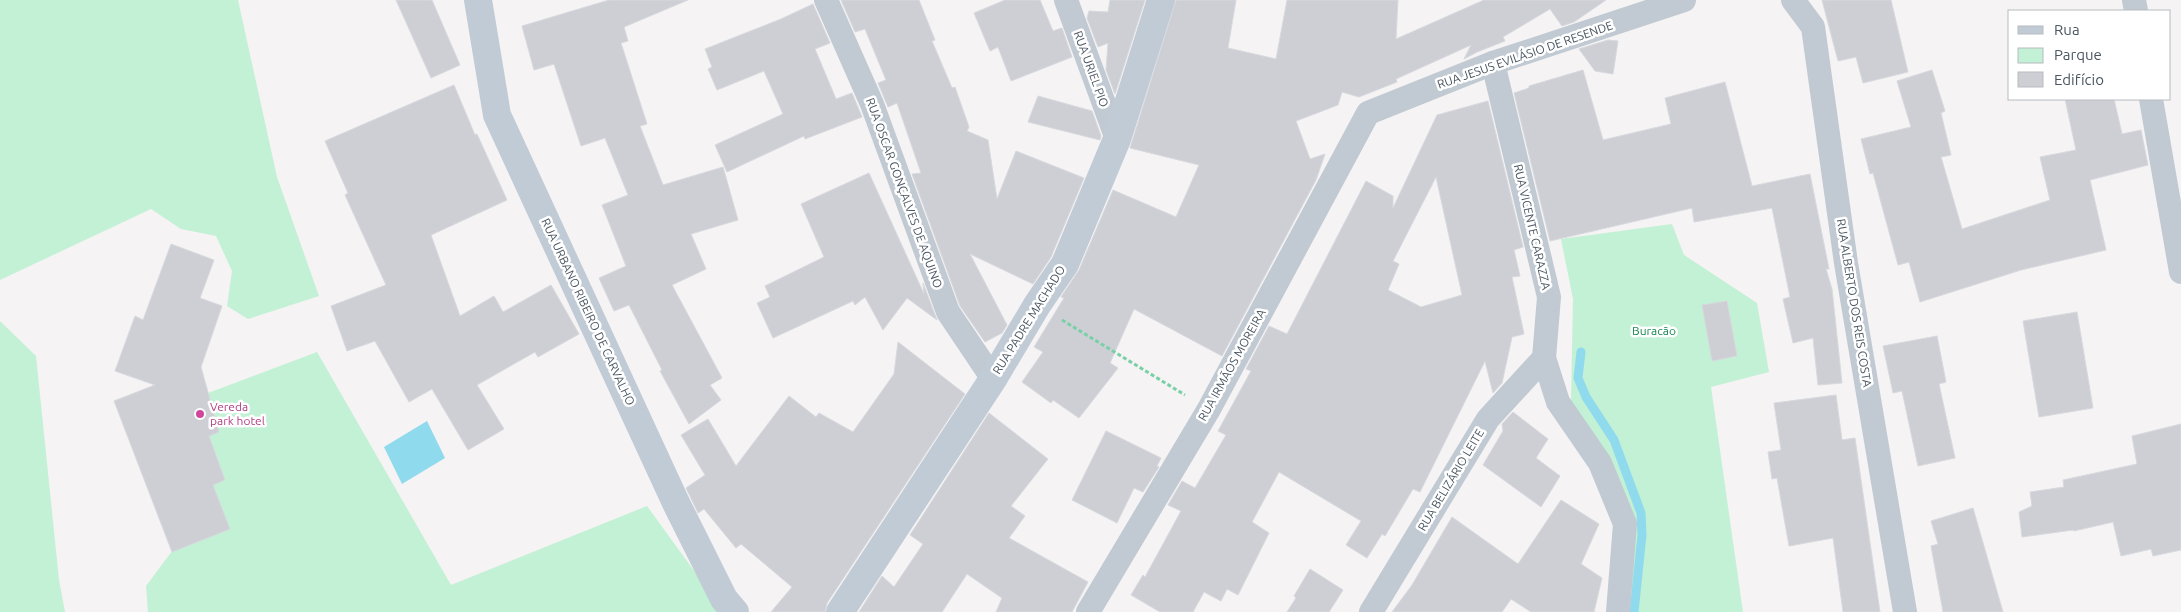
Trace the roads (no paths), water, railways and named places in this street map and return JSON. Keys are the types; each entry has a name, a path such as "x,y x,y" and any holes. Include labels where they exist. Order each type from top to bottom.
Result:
{"street":[{"name":"RUA URBANO RIBEIRO DE CARVALHO","path":"478,0 497,115 676,503 724,599 735,612"},
{"name":"RUA OSCAR GONÇALVES DE AQUINO","path":"826,0 872,104 948,312 993,380"},
{"name":"RUA URIEL PIO","path":"1066,0 1117,139"},
{"name":"RUA PADRE MACHADO","path":"840,612 993,380 1037,305 1065,264 1117,139 1161,0"},
{"name":"RUA JESUS EVILÁSIO DE RESENDE","path":"1368,113 1494,63 1684,0"},
{"name":"RUA ALBERTO DOS REIS COSTA","path":"1793,0 1813,27 1846,263 1905,612"},
{"name":"RUA VICENTE CARAZZA","path":"1494,63 1549,297 1544,358 1558,402 1600,463 1625,524 1618,612"},
{"path":"2151,100 2181,272"},
{"name":"RUA IRMÃOS MOREIRA","path":"1088,612 1209,409 1368,113"},
{"name":"RUA BELIZÁRIO LEITE","path":"1371,612 1488,419 1544,358"}],"water":[{"path":"427,421 445,458 402,484 384,447"}],"waterway":[{"path":"1581,352 1578,378 1586,397 1614,440 1641,513 1642,535 1634,612"}],"place":[{"name":"Vereda park hotel","path":"200,414"}],"park label":[{"name":"Buracão","path":"1654,331"}]}
